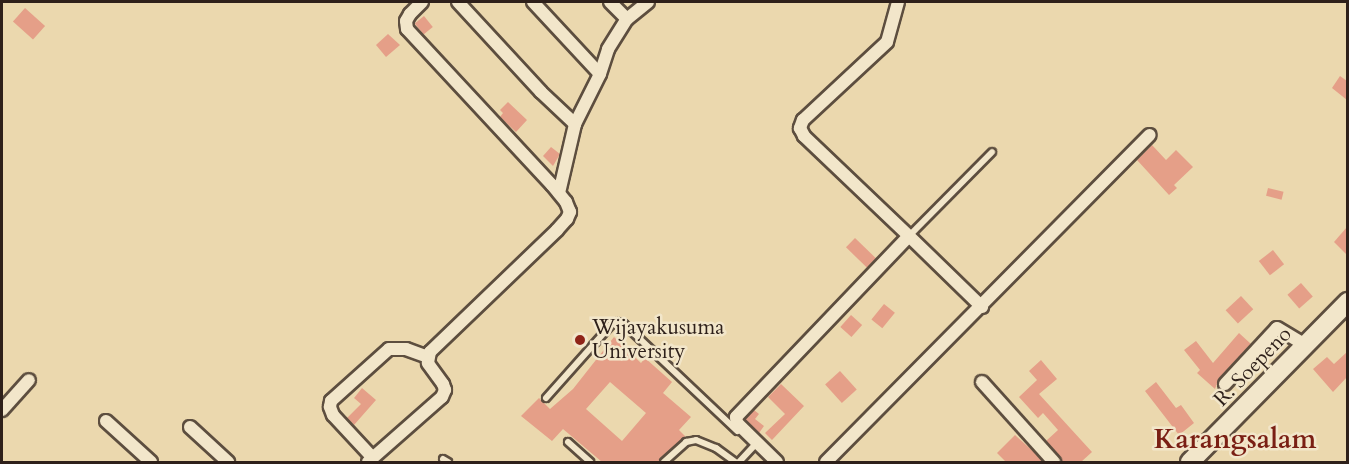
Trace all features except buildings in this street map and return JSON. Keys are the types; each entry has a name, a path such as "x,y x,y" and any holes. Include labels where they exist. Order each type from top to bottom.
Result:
{"street":[{"path":"422,2 410,14 406,29 559,193 570,212 567,219 443,339 428,357 428,363 443,384 445,390 442,397 370,460 333,415 330,407 331,401 389,349 406,349 428,357"},
{"path":"458,2 541,92 575,124"},
{"path":"533,2 600,74"},
{"path":"610,2 627,19"},
{"path":"559,193 575,124 600,74 608,49 627,19 648,2"},
{"path":"898,2 887,42 803,120 800,128 804,136 982,307"},
{"path":"826,462 1150,135"},
{"path":"777,462 737,423 736,417 909,236"},
{"name":"R. Soepeno","path":"1190,462 1347,302"},
{"path":"1224,384 1276,328 1305,345"},
{"path":"2,410 29,380"},
{"path":"982,382 1054,462"},
{"path":"106,421 151,462"},
{"path":"190,427 228,462"}],"lane":[{"path":"909,236 992,152"},
{"path":"546,398 611,325 617,322 624,324 770,462"},
{"path":"664,462 686,442 696,440 707,443 737,462 753,447"},
{"path":"568,442 590,462"}],"place":[{"name":"Wijayakusuma University","path":"580,340"}],"district":[{"name":"Karangsalam","path":"1235,440"}]}
